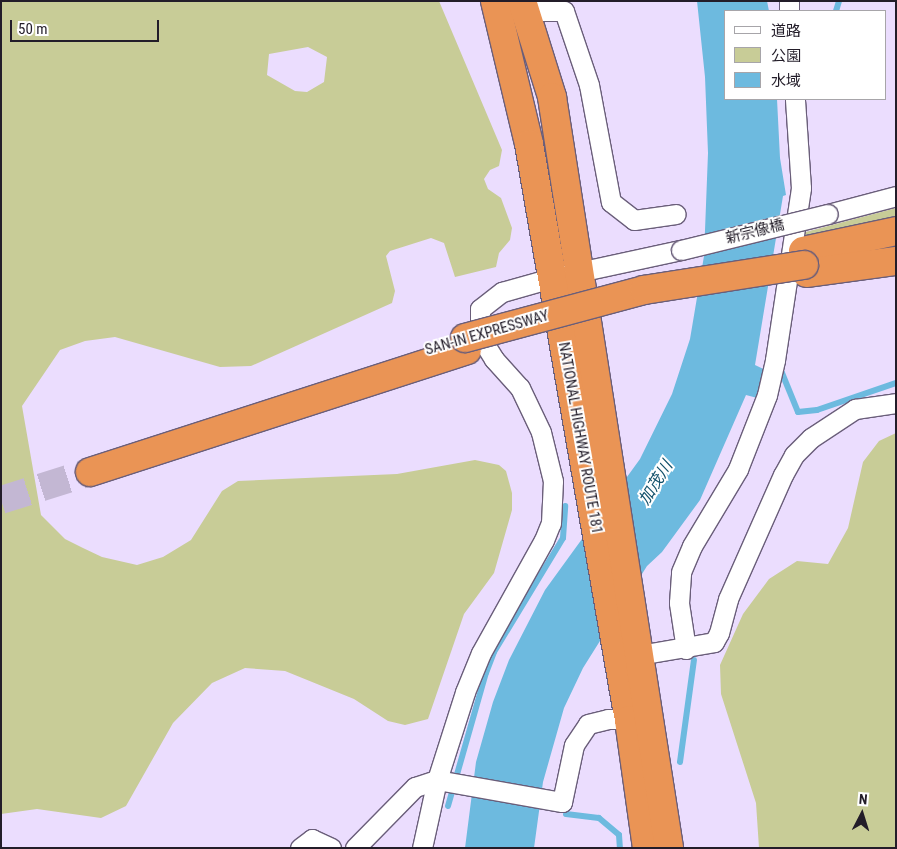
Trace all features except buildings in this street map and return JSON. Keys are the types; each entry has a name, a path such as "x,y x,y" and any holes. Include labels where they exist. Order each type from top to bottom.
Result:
{"highway":[{"name":"NATIONAL HIGHWAY ROUTE 181","path":"495,1 529,144 551,278 596,451 632,651 639,719 647,848"},
{"name":"NATIONAL HIGHWAY ROUTE 181","path":"524,6 552,97 579,270 596,451"},
{"path":"805,263 896,231"},
{"name":"SAN-IN EXPRESSWAY","path":"89,465 466,344 644,290 896,250"},
{"name":"SAN-IN EXPRESSWAY","path":"466,344 805,263 896,261"},
{"name":"NATIONAL HIGHWAY ROUTE 181","path":"639,719 669,848"}],"street":[{"path":"524,6 564,11 593,102 611,202 634,220 676,214"},
{"path":"686,649 679,603 681,572 692,546 738,469 767,395 775,360 801,188 795,100"},
{"name":"新宗像橋","path":"444,781 465,692 481,653 544,540 551,522 553,481 541,432 520,388 494,359 480,337 480,308 502,292 579,270 681,250 896,196"},
{"path":"632,651 686,649 714,642 720,633 728,599 783,474 794,455 811,438 855,409 896,402"},
{"path":"355,848 415,787 444,781 549,798 562,802 574,745 588,724 597,721 639,719"},
{"path":"422,848 444,781"},
{"path":"300,848 312,839 331,848"}],"green space":[{"path":"1,1 439,1 502,150 499,166 490,170 484,179 488,189 501,198 512,228 510,240 499,253 496,267 455,277 444,243 431,238 390,251 386,256 395,291 392,303 251,366 220,367 115,337 85,341 60,350 22,406 41,515 65,539 102,557 137,565 163,557 191,540 222,491 238,481 397,474 475,460 499,465 506,471 512,493 512,510 494,573 464,614 428,719 405,725 388,721 354,699 285,671 245,668 212,683 173,723 126,806 101,818 37,809 1,814","holes":["308,47 327,57 324,82 307,92 295,91 267,75 269,54"]},
{"path":"896,208 896,218 796,243 798,234"},
{"path":"896,433 896,848 759,848 756,803 721,694 720,665 743,614 769,579 797,561 828,564 848,528 863,462 879,441"}],"water":[{"name":"加茂川","path":"697,1 767,1 769,10 724,10 724,100 777,100 780,158 786,195 783,196 755,365 770,372 761,399 746,395 700,500 662,552 647,566 583,668 564,708 543,782 534,848 465,848 476,762 493,702 509,660 545,590 640,459 672,394 690,339 704,256 708,153 705,77"}],"waterway":[{"path":"836,10 839,1"},
{"path":"775,373 782,373 798,412 817,410 896,383"},
{"path":"448,806 486,673 494,652 563,538 565,506"},
{"path":"680,762 694,660"},
{"path":"566,814 599,818 619,835 620,848"}],"tunnel":[{"path":"1,500 90,472"}]}
